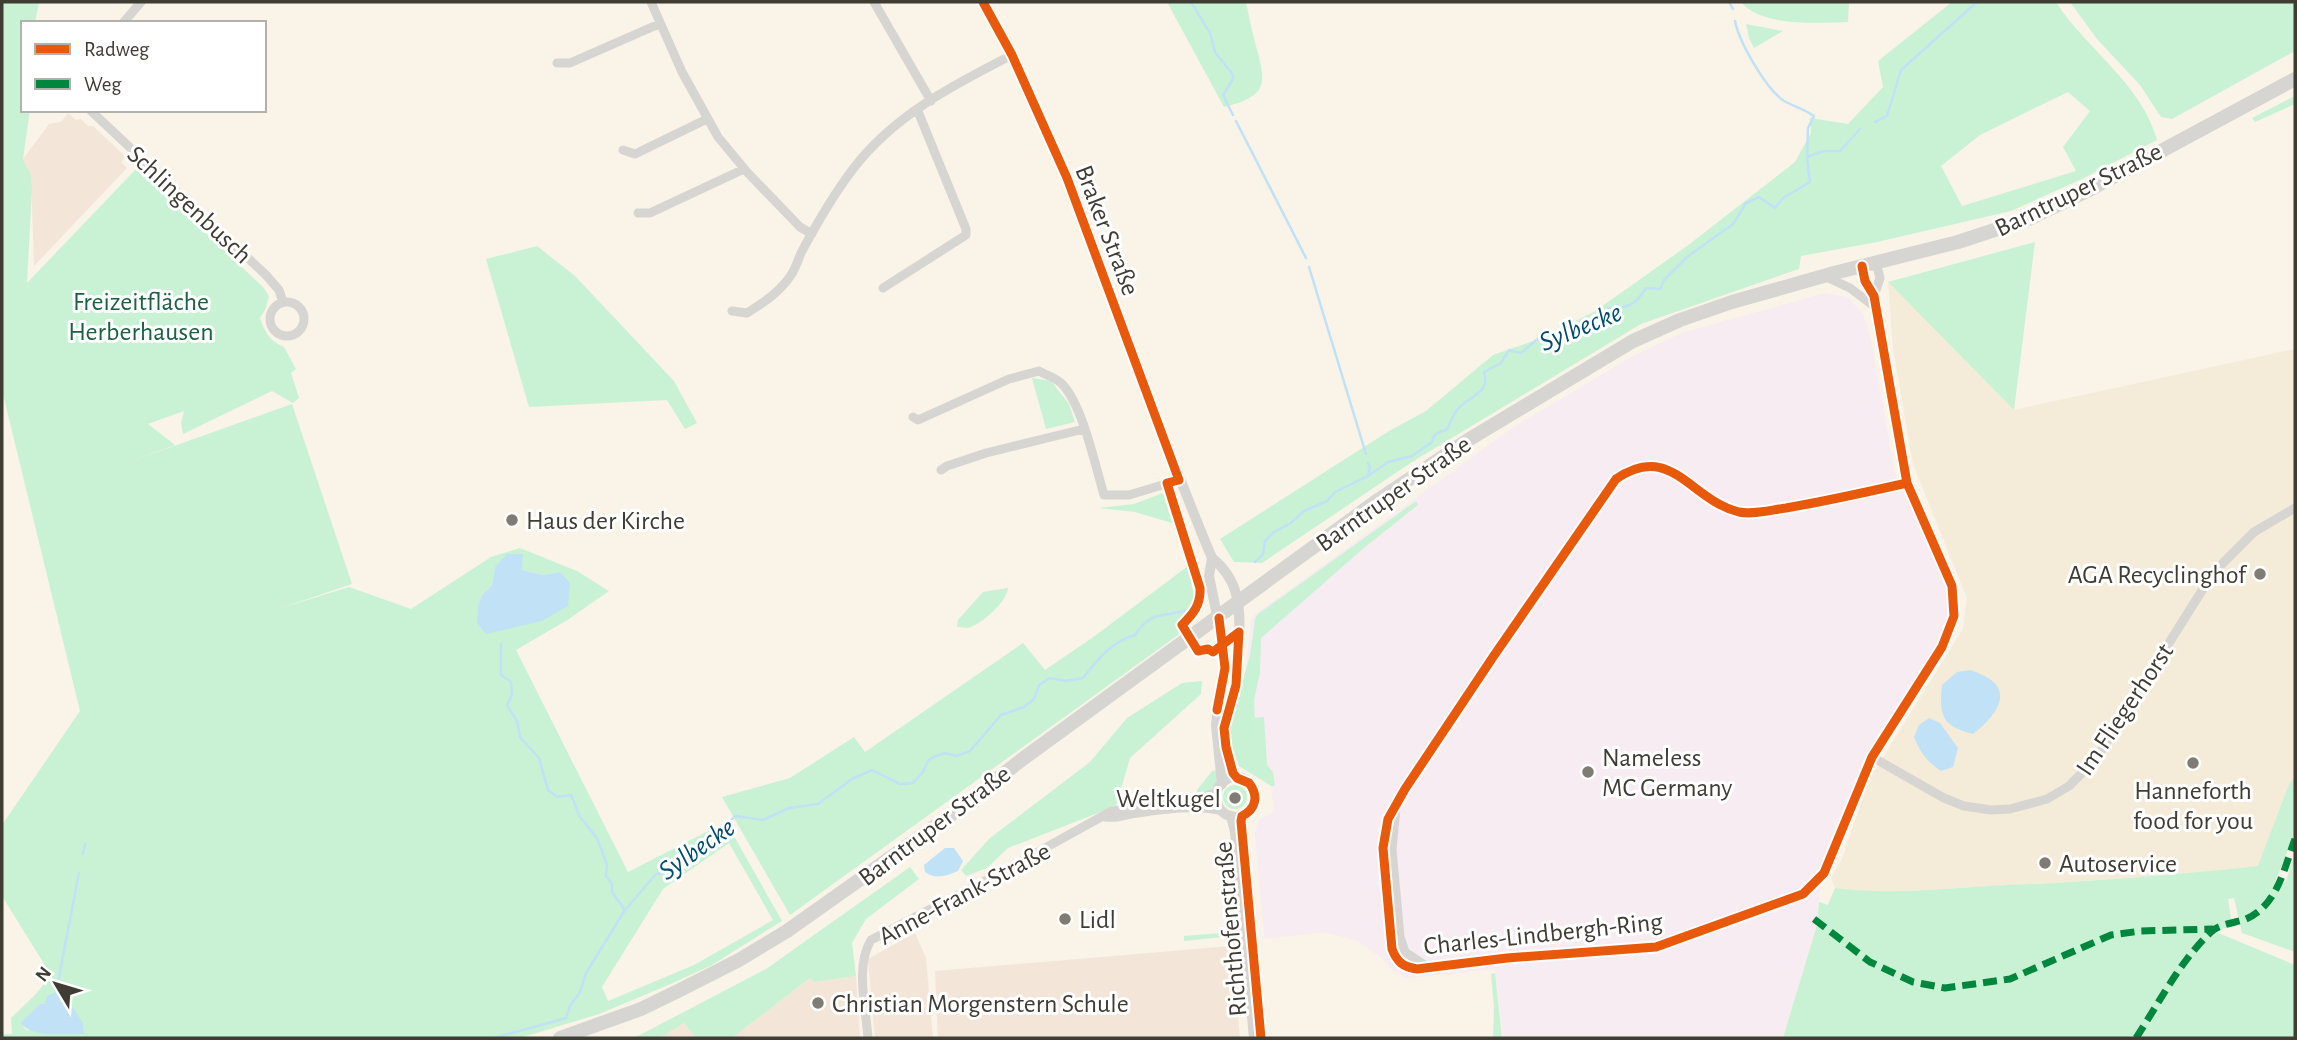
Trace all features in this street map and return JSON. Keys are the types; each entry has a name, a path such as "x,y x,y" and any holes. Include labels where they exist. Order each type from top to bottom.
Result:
{"main road":[{"name":"Barntruper Straße","path":"559,1038 628,1014 678,992 787,931 948,817 1024,758 1378,500 1441,458 1633,341 1706,311 1823,275 1970,239 2031,218 2087,191 2295,79"}],"street":[{"path":"125,21 141,2"},
{"path":"651,2 659,24 707,119 744,169 800,227 812,234"},
{"path":"874,2 931,101"},
{"name":"Braker Straße","path":"983,2 1012,55 1066,178 1179,480 1212,558 1222,566 1240,602"},
{"path":"557,63 569,63 659,24"},
{"path":"732,311 747,313 778,290 792,274 812,234 861,158 894,125 1012,55"},
{"path":"883,288 966,235 966,229 917,109"},
{"name":"Schlingenbusch","path":"92,112 266,275 279,290 283,302"},
{"path":"623,150 635,154 707,119"},
{"path":"638,213 650,213 744,169"},
{"name":"Charles-Lindbergh-Ring","path":"1869,264 1880,278 1874,296"},
{"name":"Charles-Lindbergh-Ring","path":"1869,264 1866,281 1874,296 1907,483 1952,586 1954,616 1951,630 1942,647 1871,757 1824,873 1803,894 1656,947 1427,967 1409,956 1402,948 1400,937 1392,850 1396,806 1411,778 1616,479 1641,466 1668,468 1721,506 1741,513 1821,502 1907,483"},
{"path":"1823,275 1850,288 1875,307"},
{"path":"913,417 918,420 1009,379 1039,371 1063,385 1074,402 1104,495 1129,495 1179,480"},
{"path":"941,470 986,453 1084,429"},
{"name":"Im Fliegerhorst","path":"1871,757 1944,798 1964,806 1992,810 2010,809 2047,799 2070,786 2096,759 2213,573 2254,532 2295,508"},
{"name":"Braker Straße","path":"1212,558 1209,576 1219,618"},
{"path":"1219,618 1225,655 1216,725 1219,788 1216,799 1220,810 1236,816 1250,811 1255,797 1249,783 1237,778 1229,763 1224,728 1236,685 1240,602"},
{"path":"1219,788 1237,778"},
{"name":"Anne-Frank-Straße","path":"868,1038 864,976 865,950 871,940 1110,812 1199,799 1219,788"},
{"name":"Anne-Frank-Straße","path":"1105,817 1194,808 1220,810"},
{"name":"Richthofenstraße","path":"1236,816 1235,832 1254,1038"},
{"name":"Richthofenstraße","path":"1236,816 1261,1038"}],"shaded area":[{"path":"68,113 76,120 81,119 88,126 93,126 126,157 121,162 127,168 34,266 31,175 23,159 49,124 61,122"},
{"path":"1888,282 2014,410 2295,349 2295,777 2289,784 2259,866 2175,875 1868,893 1835,888 1831,878 1842,859 1869,780 1963,629 1967,598 1913,464 1893,348"},
{"path":"1825,293 1847,297 1863,314 1871,340 1895,473 1947,590 1948,617 1938,642 1860,768 1822,865 1817,925 1783,1038 1503,1038 1495,969 1405,978 1358,941 1325,932 1264,939 1255,834 1258,820 1274,812 1271,786 1251,771 1239,766 1236,753 1241,694 1251,620 1254,615 1515,426 1633,356 1682,333"},
{"path":"915,933 926,958 933,1038 875,1038 868,959"},
{"path":"1231,946 1240,1038 938,1038 935,971"},
{"name":"Christian Morgenstern Schule","path":"856,976 860,1038 732,1038 810,978 814,982"},
{"path":"684,1023 696,1038 660,1038"}],"green space":[{"name":"Freizeitfläche Herberhausen","path":"2,2 39,2 35,21 21,21 21,112 30,112 23,159 31,175 32,190 27,283 137,168 263,287 269,296 260,318 262,323 272,339 284,347 296,369 291,373 299,398 293,403 272,391 183,434 181,423 184,411 148,424 175,445 129,462 292,404 352,584 281,608 349,587 411,609 491,557 520,548 577,571 609,591 569,619 516,650 628,872 726,822 782,921 712,965 666,986 599,1014 520,1038 2,1038 2,1034 12,1034 11,1018 51,975 2,896 2,825 80,711 3,394","holes":["522,554 521,570 543,575 560,572 486,634 482,595 492,585 495,567","729,843 773,920 694,965 608,1001 602,987 663,889","41,1003 45,1004 84,1034 26,1030 20,1023"]},
{"path":"1167,2 1246,2 1262,70 1262,80 1256,93 1224,107"},
{"path":"1741,2 1849,2 1848,22 1806,23 1776,20 1750,10"},
{"path":"1952,2 2056,2 2139,101 2157,140 2082,179 2011,211 1877,242 1801,256 1799,269 1641,324 1412,462 1262,563 1234,562 1220,539 1389,431 1426,411 1493,355 1533,341 1594,312 1687,246 1795,162 1811,133 1810,118 1848,124 1883,87 1878,61","holes":["2068,92 2090,111 2063,147 2076,171 1962,206 1941,166 1980,135"]},
{"path":"2070,2 2295,2 2295,51 2172,119 2161,117 2140,85 2097,39"},
{"path":"1746,24 1783,31 1754,48"},
{"path":"2295,96 2295,104 2255,122 2252,118"},
{"path":"2035,242 2014,410 1888,282"},
{"path":"537,246 575,276 674,381 697,423 685,429 667,400 529,407 486,259"},
{"path":"1032,378 1051,381 1069,404 1075,422 1046,429"},
{"path":"1163,493 1172,523 1135,512 1099,508 1134,504"},
{"path":"1416,501 1418,505 1365,547 1261,638 1260,673 1254,700 1255,718 1264,717 1267,765 1273,772 1275,786 1271,786 1239,766 1237,760 1231,760 1227,732 1250,655 1255,619 1258,614"},
{"path":"1188,566 1194,597 1189,610 1182,618 1178,635 790,915 722,797 790,778 854,737 865,752 1023,643 1045,670"},
{"path":"1008,588 999,606 987,617 968,628 957,627 958,620 983,592"},
{"path":"1202,681 1201,694 1130,758 1116,806 1008,848 987,868 966,876 961,870 990,838 1090,762 1127,718 1182,683"},
{"path":"1218,770 1213,787 1197,797 1197,790 1212,771"},
{"path":"2295,777 2295,832 2275,882 2285,883 2295,854 2295,952 2242,933 2234,898 2228,899 2232,925 2216,932 2295,965 2295,1038 1783,1038 1817,925 1819,902 1828,905 1835,888 1873,891 1932,890 2124,878 2258,866 2289,784"},
{"path":"1235,785 1244,788 1247,797 1244,806 1235,809 1226,806 1223,797 1226,788"},
{"path":"910,867 919,879 866,919 852,943 856,976 814,982 810,978 732,1038 696,1038 684,1023 660,1038 634,1038 766,969"},
{"path":"1233,932 1233,936 1184,941 1184,936"},
{"path":"1495,973 1502,1038 1493,1038 1491,974"}],"water":[{"path":"507,554 523,554 522,570 543,575 560,572 570,583 568,606 542,621 486,634 477,623 478,606 482,595 492,585 495,567"},
{"path":"1971,670 1991,680 2000,694 1991,717 1973,734 1949,723 1941,705 1942,685 1957,672"},
{"path":"1929,718 1940,723 1958,748 1953,767 1941,771 1921,752 1916,742 1914,737 1919,725"},
{"path":"945,848 954,848 963,861 958,871 937,877 925,872 924,865"},
{"path":"56,992 61,1003 71,1005 83,1023 84,1034 41,1033 20,1023 41,1003 45,1004 47,996"}],"waterway":[{"path":"1191,2 1210,33 1215,52 1233,75 1223,95 1233,115"},
{"path":"1729,2 1733,9"},
{"name":"Sylbecke","path":"1875,122 1887,116 1901,70 1977,2"},
{"path":"1735,21 1748,52 1769,86 1784,101 1814,116 1808,128 1807,157"},
{"path":"1236,121 1306,258"},
{"name":"Sylbecke","path":"1255,562 1263,554 1265,541 1304,511 1327,501 1335,492 1368,476 1388,462 1412,456 1432,442 1437,433 1446,430 1457,410 1482,390 1484,372 1501,363 1509,350 1521,353 1539,338 1556,337 1588,320 1604,315 1609,308 1621,308 1631,304 1646,288 1660,289 1664,280 1687,257 1733,224 1746,203 1759,197 1775,208 1783,198 1810,182 1807,157 1824,151 1840,151 1860,129"},
{"path":"1309,267 1366,454"},
{"path":"1368,463 1368,476"},
{"name":"Sylbecke","path":"494,1038 566,1018 570,1006 580,992 586,973 625,910 656,874 669,872 706,848 707,841 717,835 735,816 763,820 789,808 818,804 852,779 872,770 900,784 913,783 933,757 945,753 956,756 970,751 1001,715 1024,707 1034,699 1039,685 1050,678 1066,681 1083,678 1106,652 1135,635 1152,618 1187,610"},
{"path":"501,644 501,675 511,682 512,695 507,705 517,721 520,737 539,758 548,790 557,797 571,795 580,817 597,838 607,865 606,876 612,884 612,892 624,909"},
{"path":"83,854 85,844"},
{"path":"56,992 79,873"}],"marked path":[{"path":"2136,1038 2200,943 2214,929 2246,919 2266,905 2278,885 2295,839"},
{"path":"1814,919 1870,962 1913,982 1945,988 2010,979 2111,935 2141,931 2213,929"}],"cycle path":[{"path":"983,2 1012,55 1067,178 1179,480 1167,483 1200,588 1196,609 1182,625 1198,651 1208,649 1213,652 1239,632"},
{"path":"1862,266 1865,281 1874,296 1907,483 1952,586 1954,616 1942,647 1872,757 1824,873 1803,894 1656,947 1507,958 1417,969 1398,961 1392,949 1383,848 1388,819 1493,657 1616,479 1635,469 1652,466 1680,477 1722,506 1750,513 1907,483"},
{"path":"1217,710 1225,668 1219,618"},
{"path":"1239,632 1236,685 1224,728 1233,773 1237,778 1249,783 1255,797 1253,806 1242,816 1241,821 1261,1038"}],"place":[{"name":"Haus der Kirche","path":"512,520"},
{"name":"AGA Recyclinghof","path":"2260,574"},
{"name":"Hanneforth food for you","path":"2193,763"},
{"name":"Nameless MC Germany","path":"1588,772"},
{"name":"Weltkugel","path":"1235,798"},
{"name":"Autoservice","path":"2045,863"},
{"name":"Lidl","path":"1065,919"},
{"name":"Christian Morgenstern Schule","path":"818,1003"}]}
